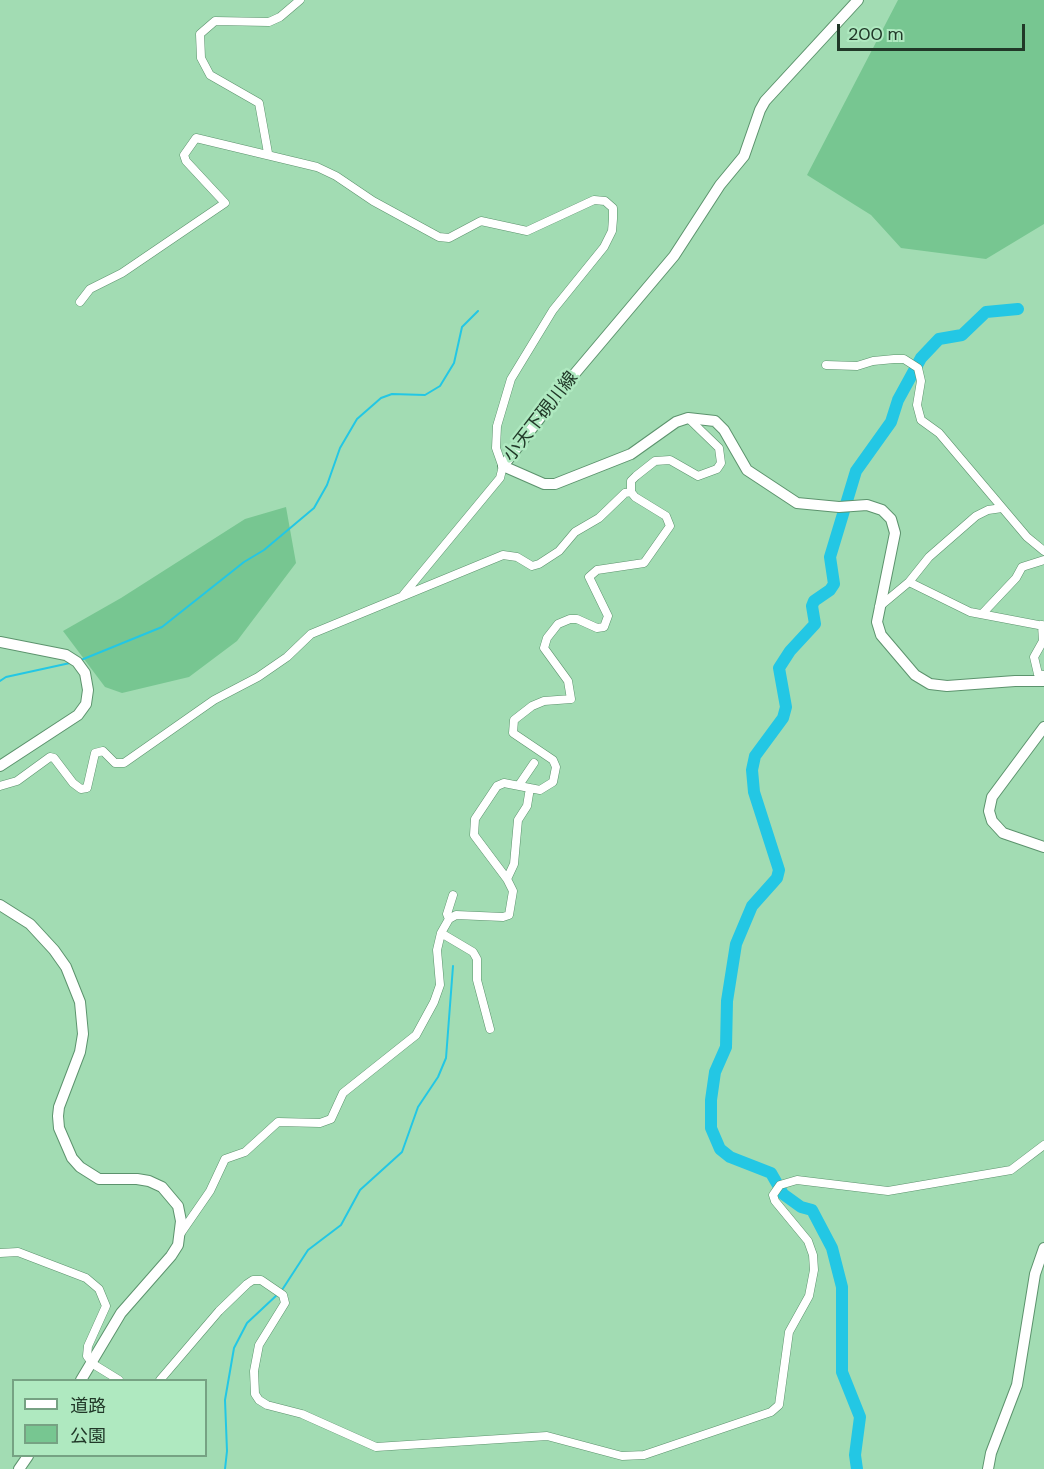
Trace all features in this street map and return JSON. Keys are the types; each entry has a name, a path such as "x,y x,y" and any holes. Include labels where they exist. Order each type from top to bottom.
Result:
{"main road":[{"name":"小天下硯川線","path":"688,418 662,430 632,453 555,484 544,484 502,465 674,256 706,204 744,156 765,101 858,0"},
{"path":"688,418 715,422 724,430 747,470 797,503 844,506 867,504 882,510 891,519 895,533 877,622 881,635 915,675 930,684 947,686 1043,678"},
{"path":"0,642 66,655 81,668 88,690 86,704 78,715 0,766"},
{"path":"1044,728 992,797 989,811 992,821 1003,833 1044,846"},
{"path":"0,905 30,924 54,950 66,967 80,1002 83,1034 80,1052 59,1107 58,1116 59,1128 72,1158 85,1171 99,1179 137,1179 162,1187 178,1206 181,1233 171,1256 117,1319 93,1364 82,1379"},
{"path":"988,1469 991,1453 1017,1385 1035,1274 1044,1248"}],"street":[{"path":"268,153 259,102 210,75 201,58 200,34 215,21 269,22 280,17 300,0"},
{"path":"80,302 90,289 122,273 225,203 186,161 184,155 196,138 254,154 268,153 317,167 439,237 449,238 481,221 527,231 594,201 605,201 613,208 612,231 604,247 553,310 511,379 497,426 496,447 502,465 500,478 403,595"},
{"path":"826,365 857,366 873,361 904,359 916,367 921,381 918,405 921,420 939,433 1027,537 1044,551"},
{"path":"631,492 631,482 655,461 670,460 698,476 717,469 722,455 719,448 688,418"},
{"path":"0,786 17,781 50,757 73,783 81,789 87,788 93,757 97,752 103,751 115,763 124,764 214,700 258,677 287,657 311,634 503,555 517,557 532,566 539,564 559,551 575,532 599,518 625,493 631,492 666,516 670,526 644,562 597,570 589,577 609,616 604,627 597,628 577,619 570,619 558,624 547,638 544,648 568,681 573,694 572,699 544,700 532,706 514,720 513,733 547,753 553,760 556,767 553,782 547,788 530,788 504,783 497,786 475,819 474,835 507,879 513,891 509,915 491,917 456,915 449,919 441,933 437,950 440,985 434,1002 416,1035 343,1093 331,1119 320,1123 278,1122 245,1152 225,1159 210,1191 181,1233"},
{"path":"878,608 888,602 909,582 929,557 976,516 988,510 1002,508"},
{"path":"982,614 1016,578 1022,567 1044,560"},
{"path":"909,582 955,606 982,614 1043,626 1043,641 1034,657 1038,674 1043,678"},
{"path":"519,785 534,763"},
{"path":"507,879 514,864 518,820 527,806 530,788"},
{"path":"449,919 447,914 453,895"},
{"path":"441,933 473,952 477,959 477,980 490,1029"},
{"path":"161,1379 219,1311 247,1284 253,1280 261,1280 283,1295 285,1303 258,1345 255,1362 255,1394 267,1405 302,1414 376,1447 541,1435 622,1456 653,1453 771,1412 779,1405 789,1332 809,1296 814,1270 813,1255 808,1241 775,1201 778,1187 797,1180 888,1191 1011,1170 1044,1144"},
{"path":"0,1253 18,1252 86,1278 99,1289 106,1306 87,1347 87,1356 93,1364 117,1379"}],"green space":[{"path":"898,0 1044,0 1044,224 986,259 901,248 871,215 807,175"},
{"path":"286,507 296,563 237,641 189,677 122,693 105,687 63,631 121,598 245,519"}],"waterway":[{"path":"857,1469 855,1455 860,1417 842,1372 842,1287 832,1248 812,1210 801,1207 783,1194 771,1173 730,1157 720,1149 711,1128 711,1100 715,1072 726,1047 727,1001 736,944 752,906 777,878 779,870 754,792 752,770 755,756 783,718 786,707 779,668 790,651 815,624 812,606 814,601 830,590 834,584 830,557 856,471 891,422 898,400 921,358 939,339 962,335 986,312 1018,309"},
{"path":"81,660 162,627 244,562 264,550 314,508 327,485 340,448 357,419 381,398 392,394 425,395 440,386 454,363 462,327 478,311"},
{"path":"0,681 6,677 70,663"},
{"path":"282,1290 308,1250 341,1225 360,1190 402,1152 418,1107 438,1077 446,1058 453,966"},
{"path":"225,1469 227,1451 225,1400 234,1348 247,1323 278,1294"}]}
